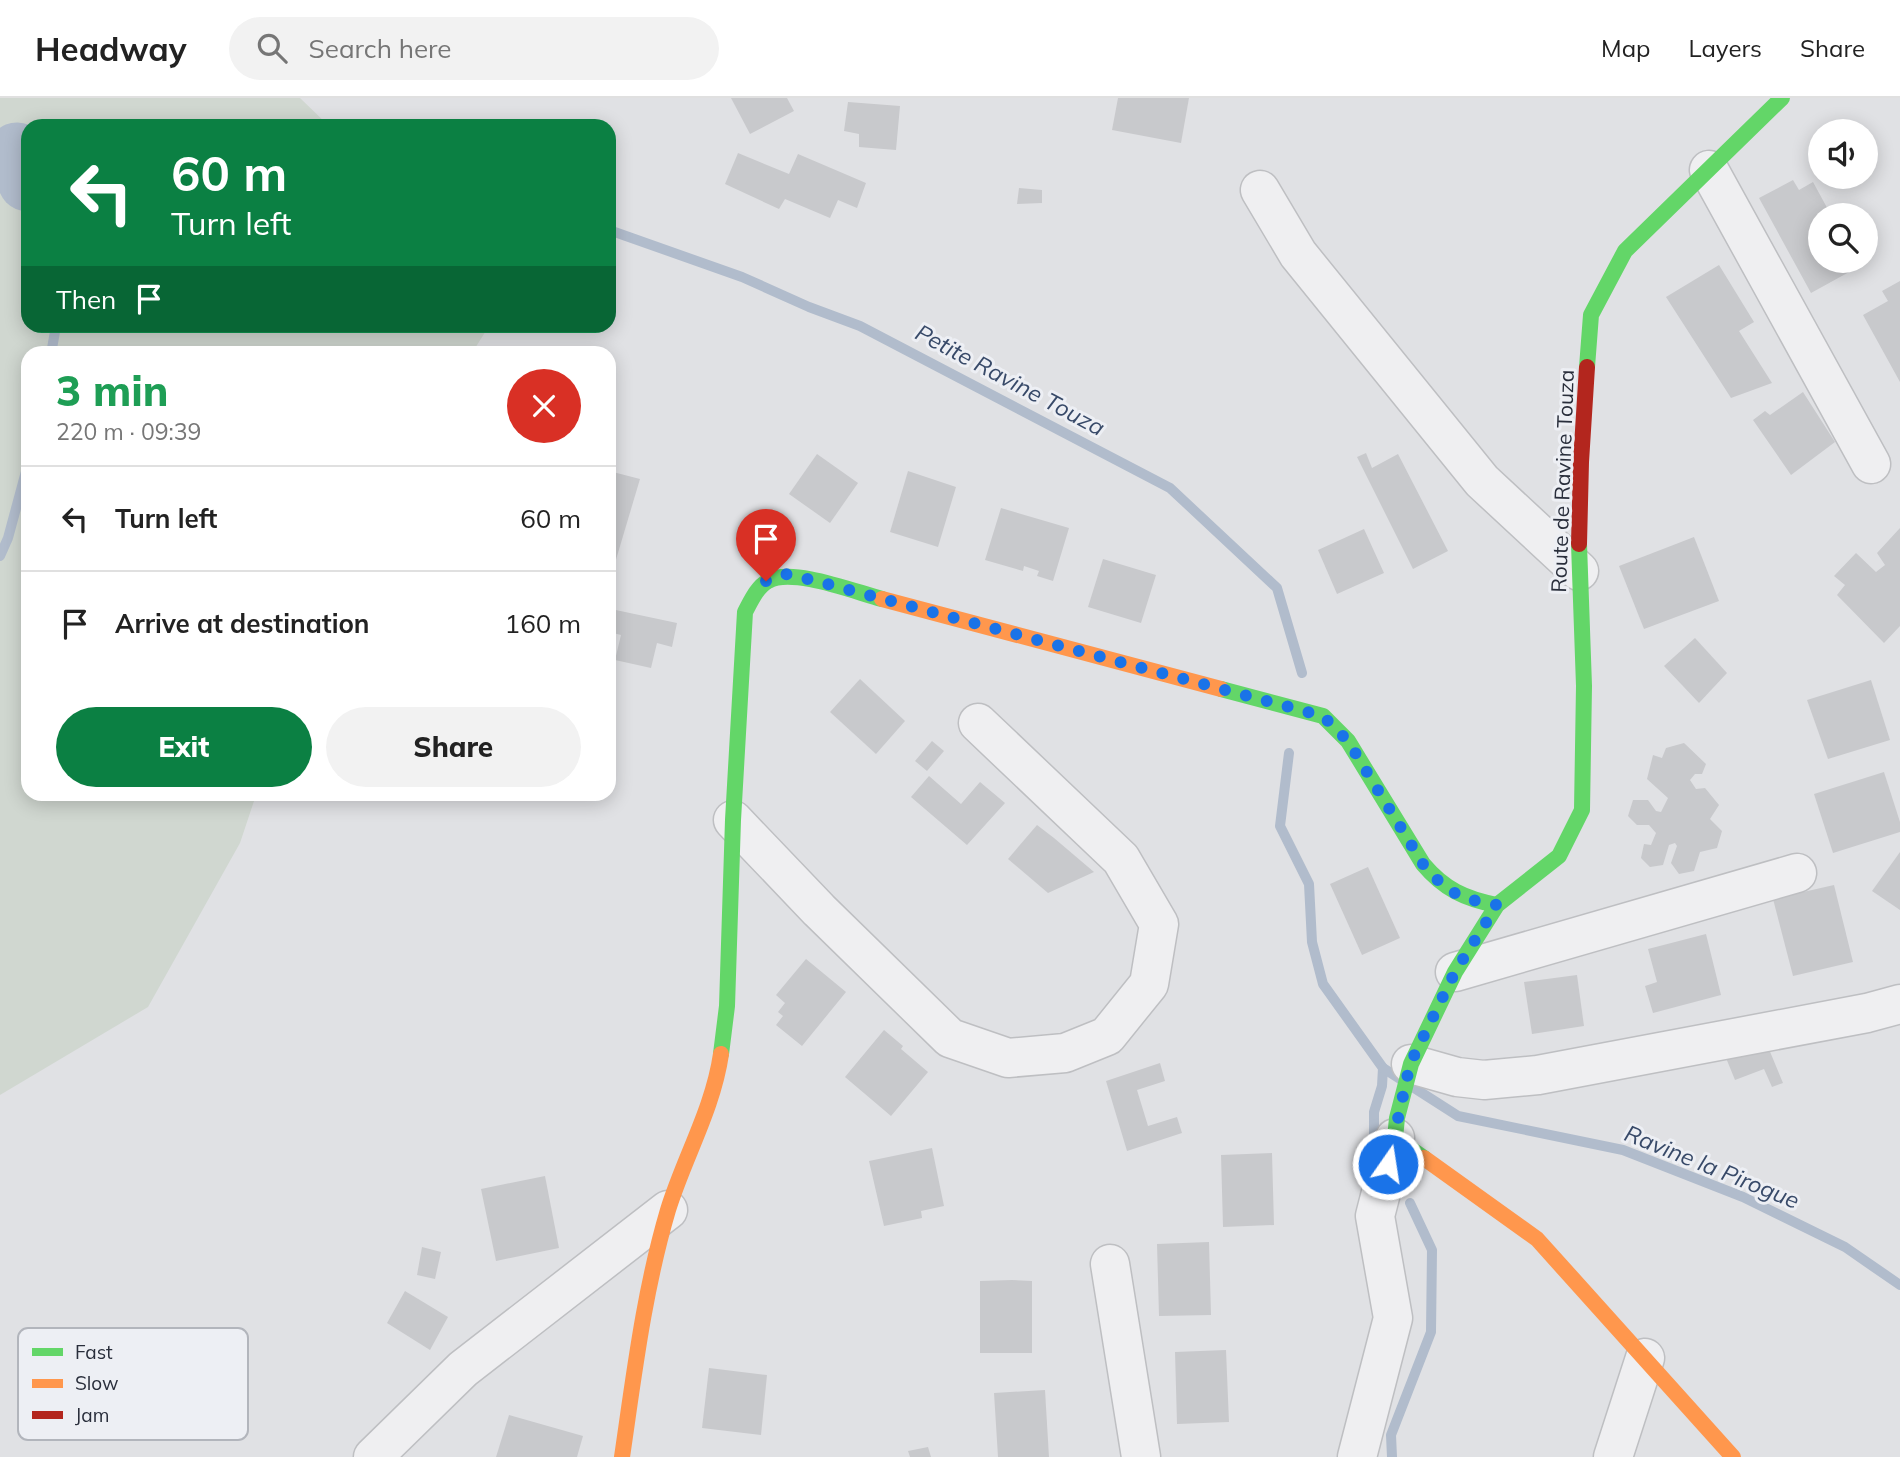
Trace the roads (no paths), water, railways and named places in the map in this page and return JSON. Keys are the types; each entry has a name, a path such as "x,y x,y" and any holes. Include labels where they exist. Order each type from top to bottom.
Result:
{"street":[{"name":"Route de Ravine Touza","path":"1396,1128 1410,1068 1455,972 1497,905 1559,856 1582,810 1584,686 1579,571 1581,462 1591,315 1625,251 1782,98"},
{"path":"1709,170 1871,464"},
{"path":"1260,190 1298,254 1482,481 1579,571"},
{"path":"622,1457 639,1337 668,1210 718,1081 727,1006 733,820 745,612 756,591 766,581 787,574 1323,716 1348,741 1423,864 1437,881 1466,900 1497,905"},
{"path":"733,820 819,910 950,1038 1008,1058 1065,1054 1107,1036 1149,984 1159,924 1121,859 978,723"},
{"path":"1455,972 1797,873"},
{"path":"1410,1068 1484,1080 1538,1075 1867,1013 1900,1004"},
{"path":"1357,1457 1393,1318 1374,1216 1396,1128 1537,1239 1733,1457"},
{"path":"373,1457 463,1369 668,1210"},
{"path":"1110,1264 1140,1457"},
{"path":"1614,1457 1645,1358"}],"waterway":[{"path":"17,153 21,163"},
{"name":"Petite Ravine Touza","path":"616,232 742,277 860,326 1170,488 1277,588 1302,673"},
{"path":"52,346 55,333"},
{"path":"0,556 8,538 21,490"},
{"name":"Petite Ravine Touza","path":"1289,753 1280,826 1309,884 1312,942 1323,984 1383,1068 1382,1086 1374,1112 1374,1155"},
{"name":"Ravine la Pirogue","path":"1383,1068 1458,1116 1623,1150 1743,1197 1845,1247 1900,1285"},
{"name":"Petite Ravine Touza","path":"1392,1457 1391,1435 1431,1332 1432,1250 1410,1203"}]}
